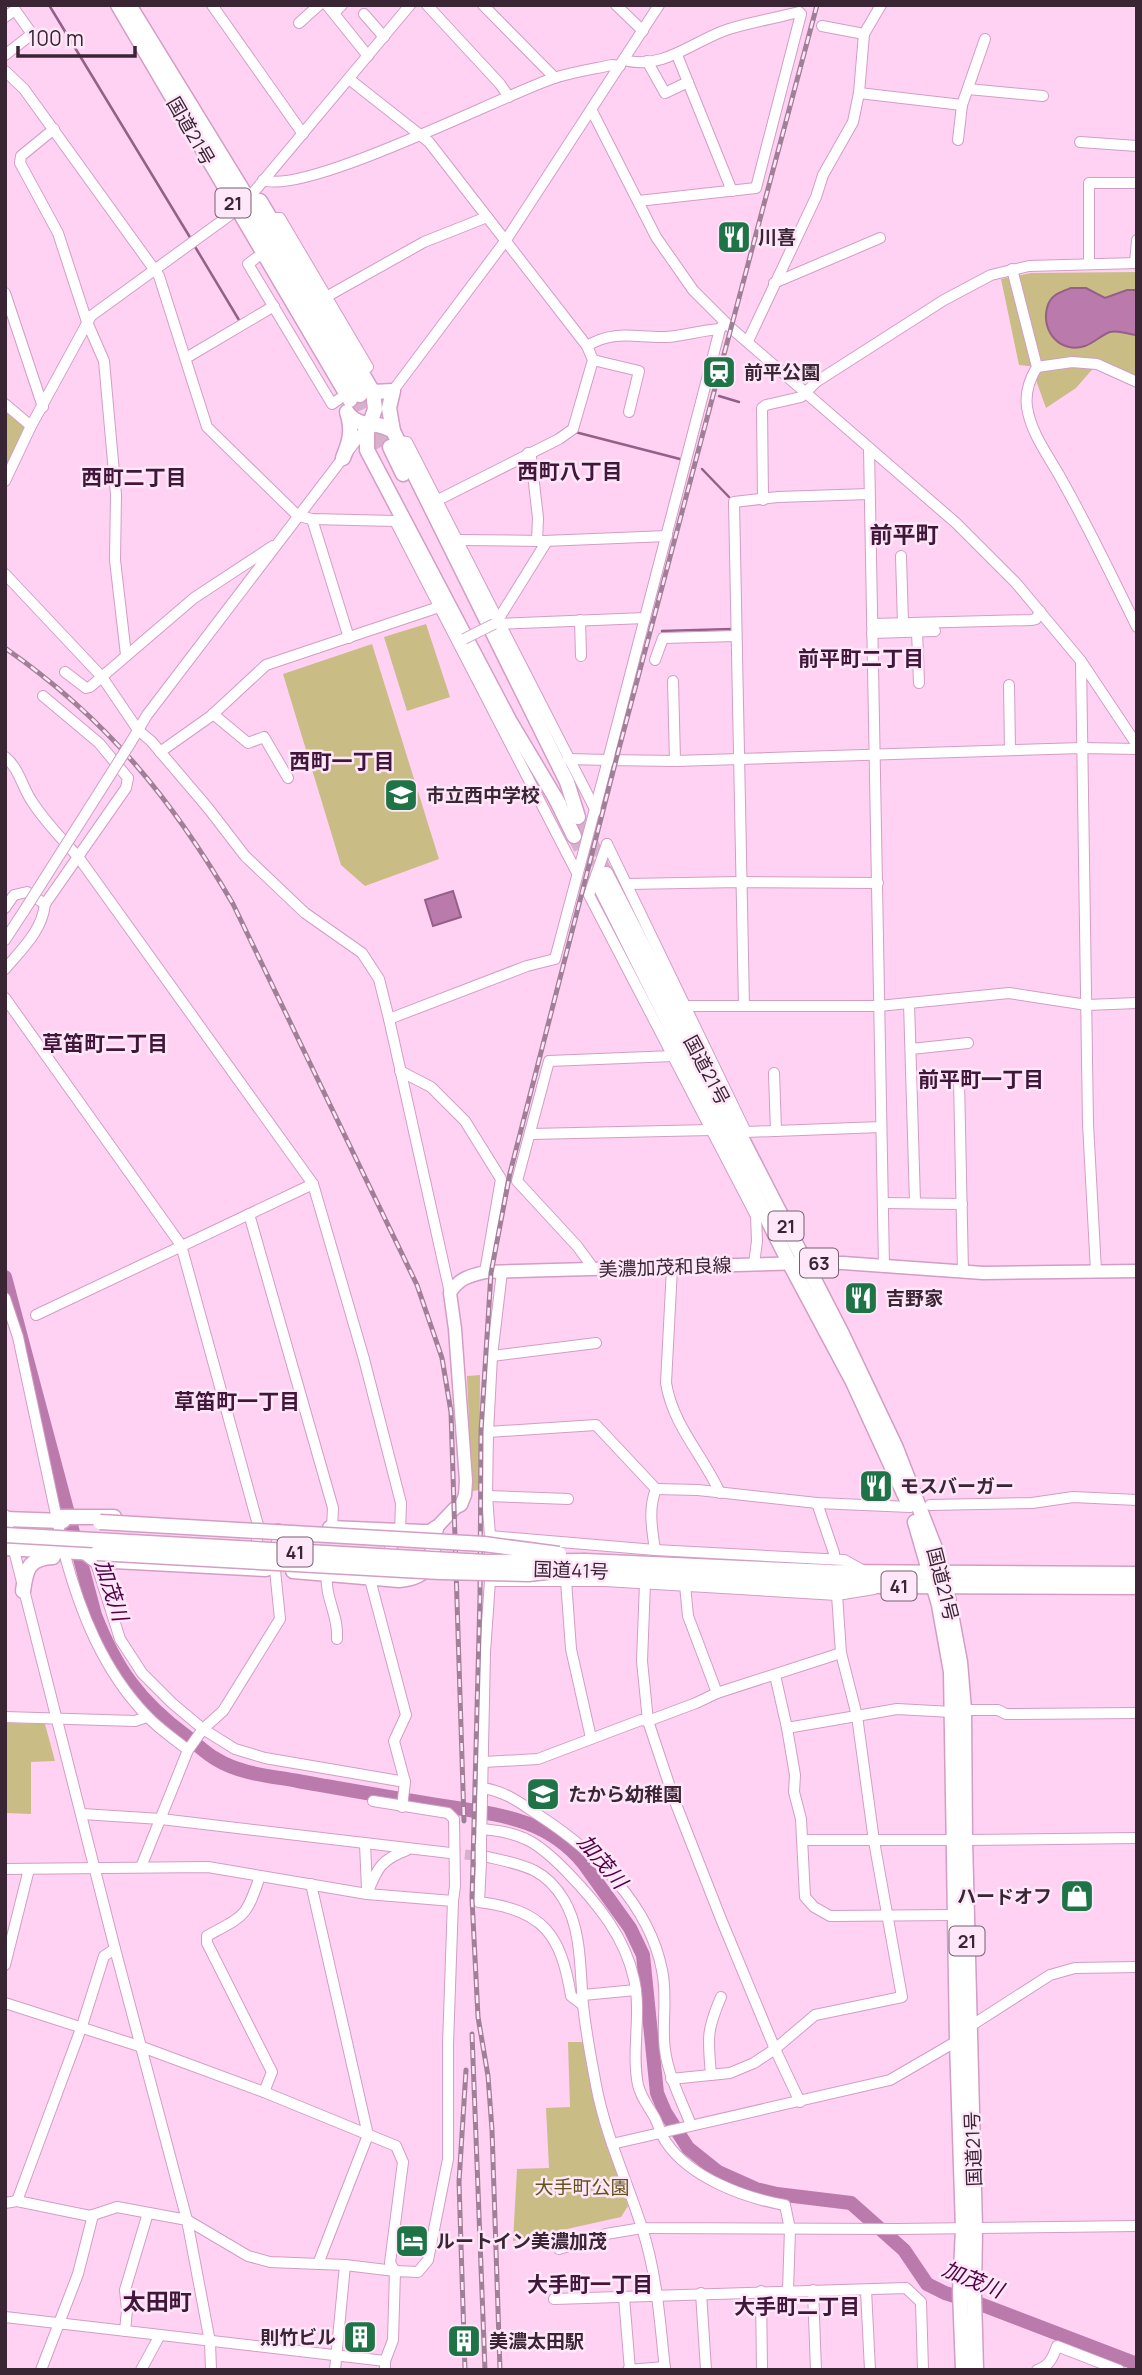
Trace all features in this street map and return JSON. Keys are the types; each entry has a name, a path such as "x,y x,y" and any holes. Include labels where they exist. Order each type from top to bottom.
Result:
{"highway":[{"name":"国道21号","path":"118,5 182,116 191,144 234,212"},
{"name":"国道21号","path":"129,5 180,89 255,190 354,400"},
{"path":"255,190 361,372 354,400 349,443 343,458"},
{"path":"234,212 256,258 354,400 360,424 368,424 383,424 385,444 509,720 559,804 578,826 567,782 385,444 368,424"},
{"name":"21","path":"234,212 354,400"},
{"path":"354,400 393,391 385,444"},
{"path":"354,400 375,410 368,424"},
{"path":"343,458 354,452 385,444"},
{"name":"国道21号","path":"939,1580 910,1507 797,1264 603,879 743,1133 797,1264 842,1334 896,1448 939,1580 958,1711 959,1840 969,2027 969,2229 963,2370"},
{"path":"6,1518 25,1521 80,1519 278,1525 400,1532 430,1532 436,1528"},
{"path":"6,1518 16,1534 83,1554"},
{"path":"80,1519 484,1544 556,1553 585,1561"},
{"path":"7,1543 83,1554 399,1580 418,1576 429,1567 436,1528"},
{"name":"国道41号","path":"7,1543 565,1576 660,1562 835,1590 939,1580 1137,1574"},
{"name":"国道41号","path":"7,1543 485,1562 660,1562 864,1572 939,1580 1137,1587"},
{"path":"23,1591 26,1571 33,1562 42,1558 83,1554 565,1576"},
{"name":"国道21号","path":"959,1840 954,1915 957,2040 969,2229"},
{"name":"国道21号","path":"967,2316 976,2370"}],"main road":[{"name":"美濃加茂和良線","path":"450,1293 457,1281 485,1272 754,1264 884,1266 963,1272 1137,1271"},
{"path":"436,1528 455,1508 461,1506 466,1481 450,1293"}],"street":[{"path":"212,5 303,134"},
{"path":"299,23 319,5"},
{"path":"342,5 330,9 368,56"},
{"path":"5,481 31,426 87,322 115,296 234,212 410,5"},
{"path":"426,5 509,97"},
{"path":"483,5 555,78"},
{"path":"616,5 643,31"},
{"path":"5,940 147,715 506,240 659,5"},
{"path":"748,341 816,197 823,175 853,122 859,93 864,34 881,5"},
{"path":"5,17 15,10 32,34 5,55"},
{"path":"255,190 271,183 320,173 395,147 555,78 622,63 677,55 726,29 801,13 756,188 638,201"},
{"path":"364,14 384,37"},
{"path":"822,26 864,34"},
{"path":"958,140 962,105 985,39"},
{"path":"677,55 732,191"},
{"path":"647,61 665,93 688,82"},
{"path":"5,71 24,89 159,276 207,427 298,516 312,519 395,521 439,607 460,641 577,873"},
{"path":"349,79 429,142 587,346 593,360 573,429 438,500"},
{"path":"968,89 1043,96"},
{"path":"859,93 962,105"},
{"path":"592,111 638,201 673,263 693,290 723,325 748,341 956,523 1041,611 1081,661 1137,747"},
{"path":"54,129 21,156 20,163 58,233 87,322 104,361 116,495 115,560 126,655"},
{"path":"1080,142 1137,146"},
{"path":"1089,264 1089,183 1137,183"},
{"path":"326,297 424,242 487,217"},
{"path":"271,218 281,218 368,367 361,372"},
{"path":"774,283 880,238"},
{"path":"764,500 762,408 766,405 802,397 816,382 944,300 991,275 1029,266 1136,263 1137,240"},
{"path":"256,258 248,264 332,404 354,400"},
{"path":"1012,269 1037,367 1026,393 1027,409 1040,444 1075,505 1137,627"},
{"path":"5,293 43,407"},
{"path":"186,358 274,306"},
{"path":"587,346 612,335 668,337 723,325"},
{"path":"389,1018 555,958 723,325"},
{"path":"593,360 639,372 629,412"},
{"path":"1037,367 1072,362 1097,364 1137,382"},
{"path":"5,404 31,426"},
{"path":"385,444 407,442 596,811"},
{"path":"869,448 884,1266"},
{"path":"497,621 542,541 531,457 528,453"},
{"path":"744,1006 734,502 778,497 869,495"},
{"path":"312,519 349,638"},
{"path":"459,540 542,541 667,536"},
{"path":"65,673 86,688 194,598 280,542"},
{"path":"901,556 903,624"},
{"path":"5,574 102,677 138,730 160,751 259,870 305,913 362,953 379,979 450,1293"},
{"path":"160,751 213,714 266,665 439,607"},
{"path":"872,629 903,624 1035,620 1041,611"},
{"path":"460,641 497,621 645,618"},
{"path":"580,620 580,656"},
{"path":"872,629 934,631"},
{"path":"917,631 919,683"},
{"path":"655,660 663,638 736,636"},
{"path":"1081,661 1088,1124 1096,1271"},
{"path":"673,681 676,761"},
{"path":"1009,685 1010,750"},
{"path":"5,969 37,931 44,917 45,904 126,788 128,778 99,743 43,696"},
{"path":"213,714 248,743 264,737 288,778"},
{"path":"568,759 676,761 1137,747"},
{"path":"5,757 15,765 31,801 79,858 313,1184 364,1359 401,1503 400,1532 371,1583 406,1715 394,1741 405,1786 402,1805"},
{"path":"754,1264 756,1216 589,895 607,844 686,1006 743,1133 881,1127"},
{"path":"627,884 878,884"},
{"path":"5,908 14,895 27,892 45,904"},
{"path":"686,1006 879,1006 1009,993 1087,1005 1137,1003"},
{"path":"5,998 181,1245 258,1525 256,1569"},
{"path":"909,1003 915,1202"},
{"path":"911,1049 968,1043"},
{"path":"594,1269 577,1246 517,1181 550,1060 673,1056"},
{"path":"400,1071 432,1087 465,1121 498,1171 501,1179 485,1272"},
{"path":"774,1073 776,1131"},
{"path":"959,1080 963,1272"},
{"path":"531,1134 711,1130"},
{"path":"37,1315 313,1184"},
{"path":"883,1203 962,1204"},
{"path":"249,1214 333,1508 328,1528 324,1573 326,1592 337,1619 337,1639"},
{"path":"671,1268 666,1383 668,1400 720,1493"},
{"path":"502,1272 492,1356 488,1432 487,1496 491,1536 481,1825 481,1844 485,1860 480,1902 504,1905 521,1911 544,1927 557,1942 563,1956 571,1996 583,2000 636,1990"},
{"path":"5,1298 18,1337 59,1519 83,1554 120,1639 142,1672 172,1703 203,1729 235,1749 265,1758 405,1786"},
{"path":"492,1356 596,1343"},
{"path":"488,1432 596,1425 656,1489"},
{"path":"656,1489 817,1503 910,1507"},
{"path":"656,1489 650,1523 660,1562"},
{"path":"487,1496 568,1499"},
{"path":"930,1505 1032,1503 1073,1497 1137,1500"},
{"path":"817,1503 834,1559"},
{"path":"6,1518 7,1543 23,1591 187,2220 211,2342 211,2370"},
{"path":"141,1867 188,1750 203,1729 223,1711 281,1619 275,1570 278,1525"},
{"path":"491,1536 660,1562 834,1559 849,1562 864,1572"},
{"path":"83,1554 98,1649 117,1680 147,1717 188,1750"},
{"path":"490,1581 565,1576 645,1583 835,1590 841,1653 857,1716 874,1842 902,1997 815,2015 775,2049 754,2063 730,2073 671,2079"},
{"path":"565,1576 571,1649 591,1738"},
{"path":"645,1583 642,1661 648,1721 674,1799 720,1919 800,2102"},
{"path":"685,1585 688,1616 717,1693"},
{"path":"485,1762 538,1759 641,1720 648,1721 717,1693 841,1653"},
{"path":"775,1675 787,1728 795,1775 794,1792 804,1840 805,1897 814,1907 830,1916 954,1915"},
{"path":"787,1728 897,1709 998,1710 1006,1714 1137,1713"},
{"path":"5,1717 135,1721 147,1717"},
{"path":"483,1791 503,1792 570,1835 597,1859 628,1897 646,1926 662,1969 664,2040 671,2079 689,2126"},
{"path":"5,2203 17,2202 93,2215 117,2207 187,2220 248,2256 270,2262 418,2272 428,2260 448,2159 448,2044 455,1886 454,1819 448,1814 373,1801"},
{"path":"82,1814 161,1819 450,1853"},
{"path":"481,1825 512,1832 528,1840 558,1863 614,1928 628,1957 636,1990 638,2084 644,2101 663,2132 666,2143 712,2181 764,2202 785,2205 790,2229 788,2291"},
{"path":"804,1840 874,1842 1137,1838"},
{"path":"365,1844 367,1894"},
{"path":"367,1894 378,1867 392,1856 410,1849"},
{"path":"485,1860 530,1867 549,1879 570,1912 596,2088 612,2144 650,2253 665,2368 629,2370 624,2297"},
{"path":"5,1869 208,1867 367,1894 453,1902"},
{"path":"5,1965 29,1869"},
{"path":"260,1876 243,1916 207,1936 207,1943 272,2072 264,2092"},
{"path":"310,1884 368,2135 318,2264"},
{"path":"17,2202 82,2026 104,1956 115,1949"},
{"path":"612,2144 890,2080 957,2040 969,2027 1050,1975 1075,1968 1137,1967"},
{"path":"711,2075 707,2036 709,2024 721,1997"},
{"path":"5,2003 82,2026 264,2092 396,2146 404,2162 390,2263 394,2272 393,2340 385,2365 337,2356 5,2317"},
{"path":"125,2330 125,2290 148,2213"},
{"path":"41,2370 78,2274 93,2215"},
{"path":"559,2249 606,2234 642,2228 815,2230 1137,2226"},
{"path":"335,2370 345,2266"},
{"path":"554,2299 906,2288 921,2302 923,2370"},
{"path":"813,2290 816,2370"},
{"path":"866,2290 870,2370"},
{"path":"761,2291 762,2370"},
{"path":"701,2293 706,2370"},
{"path":"141,2370 160,2335"},
{"path":"1037,2370 1051,2362 1057,2346 1119,2370"}],"green space":[{"path":"1137,272 1137,382 1097,364 1076,388 1046,408 1037,383 1037,367 1019,365 1001,279 1031,273"},
{"path":"5,404 31,426 5,481"},
{"path":"426,624 450,697 407,711 384,637"},
{"path":"372,644 439,859 365,886 341,865 283,674"},
{"path":"480,1375 479,1490 472,1491 467,1376"},
{"path":"5,1723 45,1724 55,1761 31,1762 31,1814 5,1813"},
{"name":"大手町公園","path":"568,2042 584,2042 593,2095 628,2206 621,2217 513,2241 517,2169 549,2168 546,2108 570,2107"}],"shaded area":[{"path":"1071,288 1086,288 1105,298 1127,290 1137,290 1137,335 1113,332 1085,346 1076,348 1061,344 1050,333 1047,308 1053,297"},
{"path":"453,891 461,917 433,926 425,900"}],"waterway":[{"path":"49,5 191,239"},
{"path":"194,245 239,320"},
{"path":"719,396 739,402"},
{"path":"575,432 680,459"},
{"path":"702,469 729,497"},
{"path":"662,631 732,629"},
{"name":"加茂川","path":"5,1277 95,1615 121,1668 155,1710 208,1754 235,1768 267,1776 488,1813 523,1822 556,1838 584,1864 630,1928 643,1955 657,2093 665,2112 688,2148 718,2172 756,2189 851,2203 904,2250 927,2284 1137,2364"}],"tunnel":[{"path":"360,395 390,447"},
{"path":"350,400 379,451"},
{"path":"582,824 606,873"},
{"path":"574,836 599,884"},
{"path":"450,1853 488,1857"}],"railway":[{"path":"500,2370 492,2130 488,2076 478,2017 472,1899 480,1596 481,1431 491,1273 510,1173 616,760 817,5"},
{"path":"5,648 75,703 105,732 161,795 210,866 233,904 417,1285 442,1358 451,1412 464,1821"},
{"path":"472,2034 485,2370"},
{"path":"465,2370 459,2182 466,2070"}],"place":[{"name":"川喜","path":"734,237"},
{"name":"前平公園","path":"719,372"},
{"name":"市立西中学校","path":"401,795"},
{"name":"吉野家","path":"861,1298"},
{"name":"モスバーガー","path":"876,1486"},
{"name":"たから幼稚園","path":"543,1794"},
{"name":"ハードオフ","path":"1077,1896"},
{"name":"ルートイン美濃加茂","path":"412,2241"},
{"name":"則竹ビル","path":"360,2337"},
{"name":"美濃太田駅","path":"464,2341"}],"district":[{"name":"西町八丁目","path":"570,471"},
{"name":"西町二丁目","path":"134,477"},
{"name":"前平町","path":"904,534"},
{"name":"前平町二丁目","path":"861,658"},
{"name":"西町一丁目","path":"342,761"},
{"name":"草笛町二丁目","path":"105,1043"},
{"name":"前平町一丁目","path":"981,1079"},
{"name":"草笛町一丁目","path":"237,1401"},
{"name":"大手町一丁目","path":"590,2284"},
{"name":"太田町","path":"157,2301"},
{"name":"大手町二丁目","path":"797,2306"}]}
